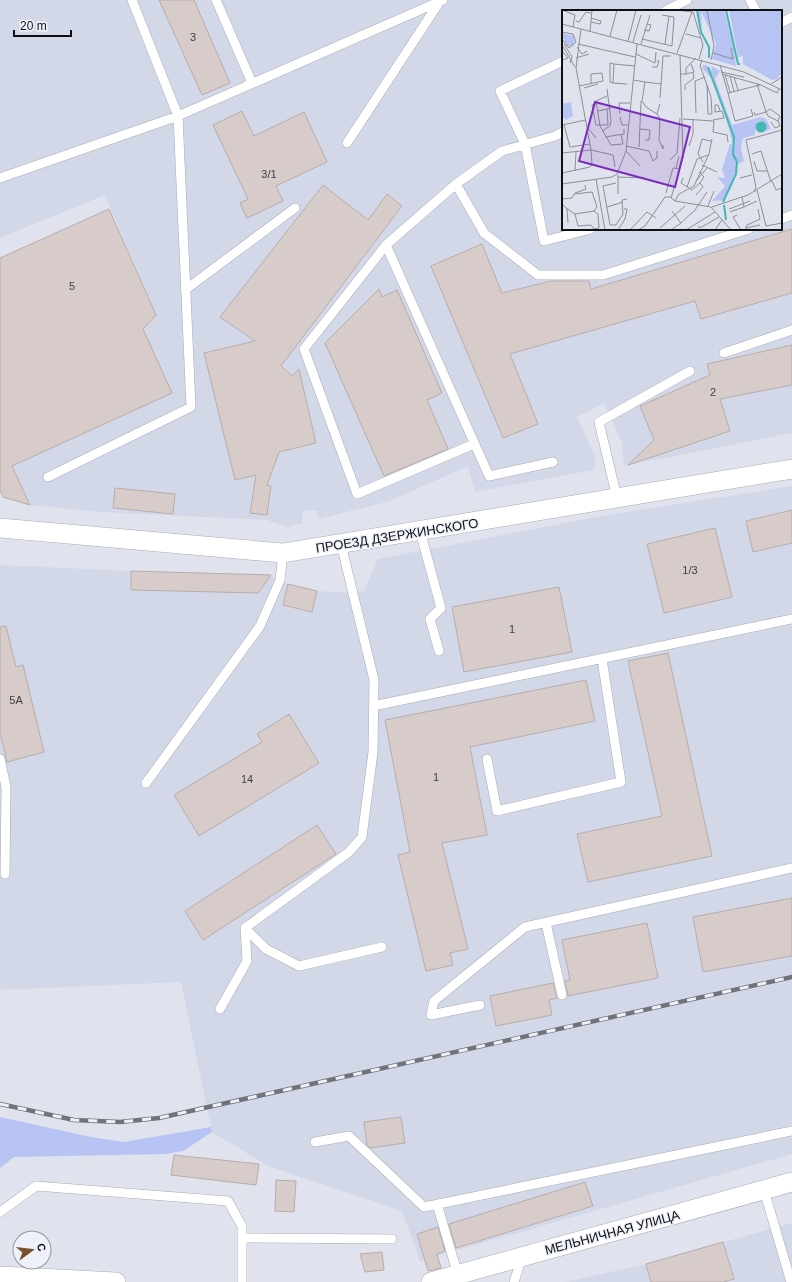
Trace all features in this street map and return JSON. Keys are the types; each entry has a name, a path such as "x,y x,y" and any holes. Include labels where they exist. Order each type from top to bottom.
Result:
{"street":[{"name":"ПРОЕЗД ДЗЕРЖИНСКОГО","path":"0,528 283,553 792,469"},
{"name":"МЕЛЬНИЧНАЯ УЛИЦА","path":"431,1282 792,1182"},
{"path":"0,1276 116,1282"}],"lane":[{"path":"48,477 191,407 178,116 132,0"},
{"path":"216,0 252,83"},
{"path":"667,10 687,0"},
{"path":"750,0 755,10"},
{"path":"0,178 178,116 442,1"},
{"path":"347,143 442,1"},
{"path":"782,22 792,17"},
{"path":"562,61 500,91 525,144 544,241 587,230"},
{"path":"474,444 357,494 304,349 386,245 456,184 502,151 562,132"},
{"path":"456,184 484,233 538,275 603,275 746,230"},
{"path":"185,290 295,208"},
{"path":"782,219 792,215"},
{"path":"386,245 489,476 553,462"},
{"path":"724,354 792,330"},
{"path":"617,498 599,422 690,371"},
{"path":"420,531 427,550 441,608 430,619 439,651"},
{"path":"245,928 349,852 362,837 373,752 374,680 341,544"},
{"path":"146,783 260,626 280,580 283,553"},
{"path":"374,706 792,619"},
{"path":"487,759 496,811 621,782 602,659"},
{"path":"0,758 6,787 5,874"},
{"path":"480,1005 431,1015 434,1001 524,927 792,868"},
{"path":"546,922 562,995"},
{"path":"245,928 266,949 299,966 382,947"},
{"path":"220,1009 247,960 245,928"},
{"path":"315,1142 349,1136 424,1207 792,1131"},
{"path":"0,1212 36,1186 228,1201 242,1226 242,1282"},
{"path":"764,1190 791,1282"},
{"path":"437,1204 458,1275"},
{"path":"242,1238 392,1240"},
{"path":"514,1282 522,1257"}],"shaded area":[{"path":"0,0 792,0 792,433 624,466 622,443 604,403 577,417 596,459 593,470 475,492 468,466 390,501 318,519 317,511 303,510 302,523 288,527 267,520 100,512 30,505 12,466 156,315 105,195 0,238"},
{"path":"792,486 792,1154 420,1261 402,1211 268,1166 212,1132 181,982 0,990 0,565 271,575 288,584 317,591 354,593 364,591 378,559 601,516"},
{"path":"0,1117 91,1137 124,1142 211,1127 212,1132 183,1151 166,1154 14,1157 0,1168"},
{"path":"792,1223 792,1282 566,1282 646,1264"}],"building":[{"path":"159,0 194,0 230,83 202,95"},
{"path":"242,111 254,136 304,112 327,162 276,186 283,201 247,218 240,203 248,199 213,125"},
{"path":"323,185 368,220 387,194 402,206 281,366 292,376 299,369 316,443 279,452 267,485 271,486 267,515 250,513 256,475 235,480 204,353 255,341 220,317"},
{"path":"109,209 156,315 143,329 172,393 12,466 30,505 3,497 0,490 0,258"},
{"path":"792,229 792,293 701,319 695,301 510,354 538,424 503,438 431,266 482,244 502,293 551,281 589,281 591,289"},
{"path":"379,289 382,297 397,290 442,393 427,400 448,449 384,476 325,343"},
{"path":"792,345 792,385 720,399 730,431 628,465 654,440 640,406 710,375 707,364"},
{"path":"115,488 175,494 173,514 113,508"},
{"path":"792,510 792,543 753,552 746,521"},
{"path":"715,528 732,597 664,613 647,544"},
{"path":"131,571 271,575 258,593 131,590"},
{"path":"288,584 317,591 312,612 283,605"},
{"path":"559,587 572,652 464,672 452,607"},
{"path":"6,626 16,667 23,665 44,752 7,762 0,733 0,627"},
{"path":"668,653 712,856 588,882 577,834 662,816 628,661"},
{"path":"586,680 595,721 470,747 487,835 442,843 468,949 450,953 453,965 426,971 398,855 410,852 385,720"},
{"path":"289,714 319,763 199,836 174,795 262,742 257,734"},
{"path":"317,825 336,854 203,940 185,911"},
{"path":"792,898 792,956 703,972 693,917"},
{"path":"647,923 658,978 568,996 565,981 570,980 562,940"},
{"path":"553,983 557,998 549,1000 552,1015 496,1026 490,996"},
{"path":"401,1117 405,1143 370,1148 367,1145 364,1122"},
{"path":"174,1155 259,1164 256,1185 171,1175"},
{"path":"276,1180 296,1181 294,1212 275,1211"},
{"path":"585,1182 593,1206 456,1248 449,1224"},
{"path":"438,1227 445,1251 437,1254 441,1268 428,1271 417,1234"},
{"path":"723,1242 734,1279 723,1282 651,1282 646,1264"},
{"path":"382,1252 384,1270 365,1272 360,1254"}],"railway":[{"path":"0,1104 74,1120 120,1122 159,1118 792,977"}]}
